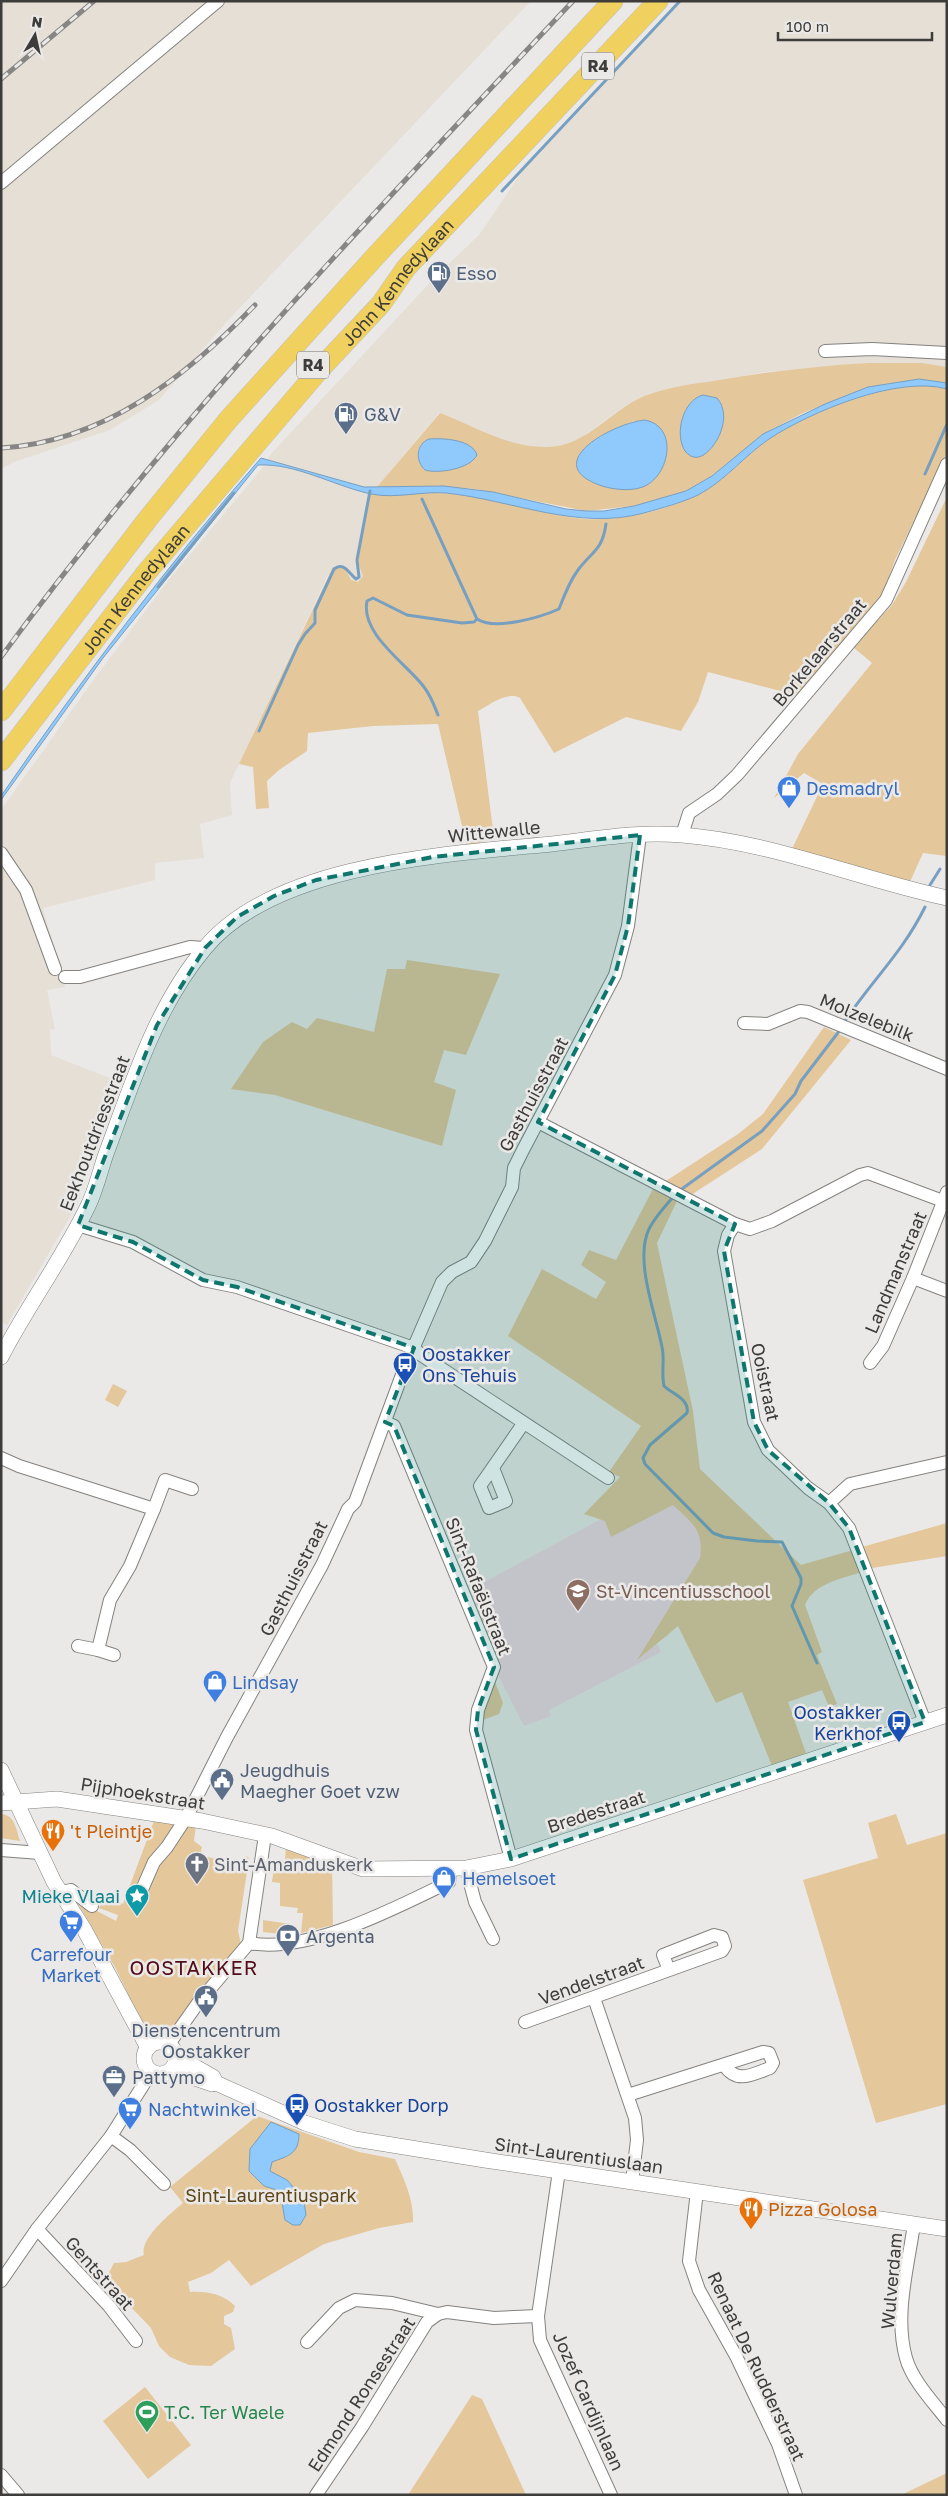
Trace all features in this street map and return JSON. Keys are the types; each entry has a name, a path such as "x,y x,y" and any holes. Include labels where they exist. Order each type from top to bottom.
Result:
{"highway":[{"name":"John Kennedylaan","path":"1,711 147,520 228,420 410,218 613,1"},
{"name":"John Kennedylaan","path":"3,758 148,554 367,306 391,271 647,1"},
{"name":"John Kennedylaan","path":"3,758 96,636 165,550 320,369 381,304 406,268 658,1"},
{"path":"450,236 502,178 537,130"},
{"path":"1,706 22,683"}],"street":[{"path":"1,183 218,1"},
{"path":"825,350 872,349 947,353"},
{"name":"Borkelaarstraat","path":"682,835 688,813 717,794 737,775 886,600 947,464"},
{"name":"Wittewalle","path":"205,948 237,917 274,896 316,880 433,857 640,835 682,835 738,844 947,898"},
{"name":"Gasthuisstraat","path":"140,1894 154,1862 167,1847 186,1818 227,1737 322,1565 348,1510 355,1502 414,1348 442,1282 452,1272 471,1262 485,1241 512,1187 514,1168 615,976 628,926 640,835"},
{"path":"1,853 26,890 60,973 80,977 190,947 205,948"},
{"name":"Eekhoutdriesstraat","path":"1,1357 89,1204 128,1094 157,1025 205,948"},
{"name":"Molzelebilk","path":"744,1023 768,1024 800,1011 808,1012 947,1069"},
{"path":"538,1122 674,1193 736,1224 750,1228 772,1220 844,1182 868,1173 945,1197"},
{"name":"Landmanstraat","path":"870,1363 883,1346 914,1278 945,1197"},
{"name":"Ooistraat","path":"736,1224 728,1235 724,1251 754,1422 768,1450 808,1488 829,1503 841,1516 852,1535 924,1722"},
{"path":"78,1225 133,1242 203,1280 237,1287 414,1348 421,1355 522,1424 608,1478"},
{"path":"914,1278 947,1291"},
{"name":"Sint-Rafaëlstraat","path":"386,1422 394,1426 494,1667 478,1710 476,1730 511,1859"},
{"path":"493,1468 522,1424"},
{"path":"1,1458 19,1466 154,1509"},
{"path":"829,1503 850,1484 946,1461"},
{"path":"98,1650 110,1600 130,1566 166,1480 192,1489"},
{"path":"78,1646 114,1656"},
{"name":"Bredestraat","path":"451,1869 511,1859 947,1715"},
{"path":"1,1770 9,1802 84,1929 148,2048 145,2060 152,2071 161,2074 172,2057 198,2003 248,1943 265,1835"},
{"name":"Pijphoekstraat","path":"9,1802 38,1799 77,1801 186,1818 265,1835 363,1870 451,1869"},
{"path":"1,1850 40,1853"},
{"path":"466,1868 476,1902 493,1939"},
{"path":"248,1943 269,1945 300,1941 385,1913 449,1882 451,1869"},
{"path":"61,1892 71,1890 92,1906"},
{"name":"Vendelstraat","path":"524,2022 668,1970"},
{"path":"594,1998 635,2118 637,2140 632,2182"},
{"path":"148,2048 158,2042 172,2057"},
{"name":"Sint-Laurentiuslaan","path":"172,2057 213,2078 216,2083 300,2120 355,2139 697,2192 947,2228"},
{"path":"628,2095 724,2065"},
{"path":"1,2281 6,2263 37,2229 111,2136 152,2071"},
{"path":"111,2136 130,2150 164,2184"},
{"name":"Jozef Cardijnlaan","path":"559,2171 538,2316 540,2340 612,2495"},
{"name":"Renaat De Rudderstraat","path":"697,2192 689,2261 699,2290 736,2356 770,2427 796,2495"},
{"name":"Wulverdam","path":"914,2224 901,2330 906,2360 947,2420"},
{"name":"Gentstraat","path":"37,2229 109,2306 136,2341"},
{"name":"Edmond Ronsestraat","path":"307,2342 339,2308 355,2300 392,2303 438,2314"},
{"name":"Edmond Ronsestraat","path":"316,2495 362,2427 427,2322 438,2314 447,2312 494,2318 538,2316"},
{"path":"1,2474 18,2495"}],"highlighted area":[{"path":"640,835 628,926 615,975 538,1122 735,1224 724,1251 754,1422 768,1450 829,1503 849,1528 925,1722 511,1859 476,1730 478,1710 494,1667 394,1426 385,1422 414,1348 237,1287 203,1280 133,1242 78,1225 157,1025 205,948 237,917 274,896 316,880 433,857"}],"shaded area":[{"path":"1,1 531,1 232,316 159,400 110,430 14,462 1,469"},
{"path":"682,1 947,1 947,367 922,363 868,363 765,372 670,388 649,394 623,407 578,440 567,445 549,448 527,447 508,442 439,413 378,486 372,487 360,547 363,576 358,582 328,575 230,783 232,815 200,824 204,858 155,863 155,880 43,908 65,987 47,990 55,1029 50,1030 51,1055 120,1082 94,1158 91,1158 78,1203 7,1325 1,1322 1,810 94,679 171,577 259,472 270,455 435,277 479,235 532,157"},
{"name":"St-Vincentiusschool","path":"662,1486 711,1536 685,1603 668,1636 657,1643 661,1652 549,1710 551,1716 524,1726 499,1677 468,1591"}],"green space":[{"path":"868,363 922,363 947,367 947,383 919,379 868,387 803,413 763,434 712,476 686,491 634,506 586,511 475,489 430,486 377,487 440,413 505,440 519,444 547,447 562,445 575,440 624,407 650,394 681,386 752,375","holes":["634,421 661,469 649,484 620,490 598,437","429,439 457,442 470,446 473,461 442,470 425,470 418,458 418,453 421,445"]},
{"path":"925,385 947,389 947,452 895,560 881,600 800,692 792,694 708,672 698,702 681,731 626,717 554,753 520,698 515,696 504,697 478,711 494,838 467,847 438,724 373,726 308,733 307,751 279,770 267,781 269,808 256,809 253,767 239,764 333,567 345,568 351,580 358,582 363,576 358,562 370,493 453,494 576,518 606,519 638,515 684,501 707,490 769,439 804,419 865,396 905,387"},
{"path":"947,497 947,856 923,853 909,884 792,849 823,784 804,773 774,798 798,754 872,663 853,647 892,605 906,582"},
{"path":"407,960 500,974 466,1055 444,1050 434,1082 456,1090 442,1146 275,1095 231,1089 263,1042 292,1022 307,1029 317,1018 374,1032 387,969 405,969"},
{"path":"824,1027 851,1040 762,1149 691,1195 666,1181 738,1134 763,1114"},
{"path":"653,1189 677,1201 657,1243 693,1411 700,1469 801,1565 853,1550 862,1572 821,1587 809,1598 805,1605 822,1652 817,1655 837,1704 829,1707 822,1690 788,1702 806,1753 772,1766 742,1692 716,1703 678,1626 637,1660 700,1558 701,1548 695,1528 673,1505 611,1537 605,1521 584,1514 620,1477 609,1472 641,1426 508,1336 542,1269 596,1299 606,1282 581,1265 589,1250 616,1260"},
{"path":"113,1384 127,1391 118,1407 105,1400"},
{"path":"947,1523 947,1556 872,1568 862,1547"},
{"path":"485,1607 496,1624 493,1631 486,1629 479,1611"},
{"path":"498,1637 508,1643 510,1648 496,1653 494,1641"},
{"path":"495,1682 503,1703 499,1714 480,1721"},
{"path":"1,1814 6,1815 12,1820 20,1841 1,1838"},
{"path":"896,1814 907,1845 947,1833 947,2104 876,2123 803,1880 878,1858 868,1823"},
{"path":"154,1821 196,1825 194,1841 202,1847 200,1855 243,1866 246,1856 249,1858 238,1931 241,1944 166,2038 151,2037 146,2032 116,1969 76,1900 116,1921 118,1915 99,1908 104,1897 123,1904"},
{"path":"286,1847 332,1862 333,1925 301,1933 303,1913 297,1913 298,1908 280,1906 280,1883 272,1882 275,1860 285,1860"},
{"path":"263,1920 290,1924 289,1935 263,1932"},
{"name":"Sint-Laurentiuspark","path":"257,2116 359,2152 395,2159 410,2198 413,2222 379,2228 324,2244 251,2286 229,2260 211,2273 188,2282 190,2292 214,2294 235,2306 233,2312 224,2316 224,2324 231,2328 235,2349 211,2366 189,2365 170,2357 159,2346 151,2328 105,2280 114,2263 126,2262 144,2255 146,2242 151,2234 183,2203 170,2187"},
{"name":"T.C. Ter Waele","path":"145,2387 191,2445 148,2479 103,2421"},
{"path":"472,2395 482,2399 526,2495 408,2495"},
{"path":"947,2473 947,2495 901,2495"}],"water":[{"path":"919,379 947,383 947,389 927,386 904,387 855,399 830,408 807,418 769,439 726,476 698,495 658,509 619,518 570,516 446,493 390,496 371,494 301,471 272,465 258,465 103,658 1,800 1,796 32,752 126,623 226,498 261,458 364,487 444,486 493,492 566,509 604,511 634,506 686,491 712,476 763,434 825,404 868,387"},
{"path":"703,395 717,398 724,414 721,431 716,442 707,453 696,457 690,456 682,444 680,436 682,418 690,403"},
{"path":"645,420 655,424 662,431 666,440 665,460 655,478 647,485 637,489 625,490 602,486 584,477 577,467 579,456 587,446 600,436 616,428"},
{"path":"429,439 449,439 463,443 474,450 477,455 468,464 461,467 445,471 425,470 418,458 418,453 421,445"},
{"path":"271,2122 299,2134 295,2150 288,2156 272,2162 270,2171 287,2180 304,2201 306,2215 300,2225 293,2225 285,2220 280,2191 264,2186 249,2171 250,2149"}],"waterway":[{"path":"502,191 680,1"},
{"path":"925,474 947,424"},
{"path":"259,731 298,645 315,623 315,610 334,569 341,566 356,579 359,577 357,560 370,491"},
{"path":"158,587 234,493"},
{"path":"422,499 477,619 474,622 462,623 407,615 373,598 367,601 367,613 377,637 426,690 438,715"},
{"path":"477,619 495,624 518,622 559,609 575,575 602,540 606,524"},
{"path":"930,885 940,869"},
{"path":"843,1024 896,954 925,907"},
{"path":"679,1191 762,1131 795,1094 801,1081 840,1030"},
{"path":"675,1195 657,1216 649,1229 645,1242 644,1256 648,1288 663,1352 664,1386 683,1400 686,1404 687,1413 650,1445 643,1458 645,1464 713,1533 724,1537 782,1542 801,1578 801,1584 792,1606 817,1663"}],"railway":[{"path":"1,79 94,1"},
{"path":"1,657 67,570 205,402 350,240 573,1"},
{"path":"1,448 39,443 75,433 109,419 141,401 172,380 201,356 255,305"}],"place":[{"name":"Esso","path":"439,294"},
{"name":"G&V","path":"346,435"},
{"name":"Desmadryl","path":"789,809"},
{"name":"Oostakker Ons Tehuis","path":"405,1385"},
{"name":"St-Vincentiusschool","path":"578,1612"},
{"name":"Lindsay","path":"215,1703"},
{"name":"Oostakker Kerkhof","path":"899,1743"},
{"name":"Jeugdhuis Maegher Goet vzw","path":"222,1801"},
{"name":"'t Pleintje","path":"53,1852"},
{"name":"Sint-Amanduskerk","path":"197,1885"},
{"name":"Hemelsoet","path":"444,1899"},
{"name":"Mieke Vlaai","path":"137,1917"},
{"name":"Carrefour Market","path":"71,1943"},
{"name":"Argenta","path":"288,1957"},
{"name":"Dienstencentrum Oostakker","path":"206,2018"},
{"name":"Pattymo","path":"114,2098"},
{"name":"Oostakker Dorp","path":"297,2126"},
{"name":"Nachtwinkel","path":"130,2130"},
{"name":"Pizza Golosa","path":"751,2230"},
{"name":"T.C. Ter Waele","path":"147,2433"}],"district":[{"name":"OOSTAKKER","path":"194,1967"}]}
